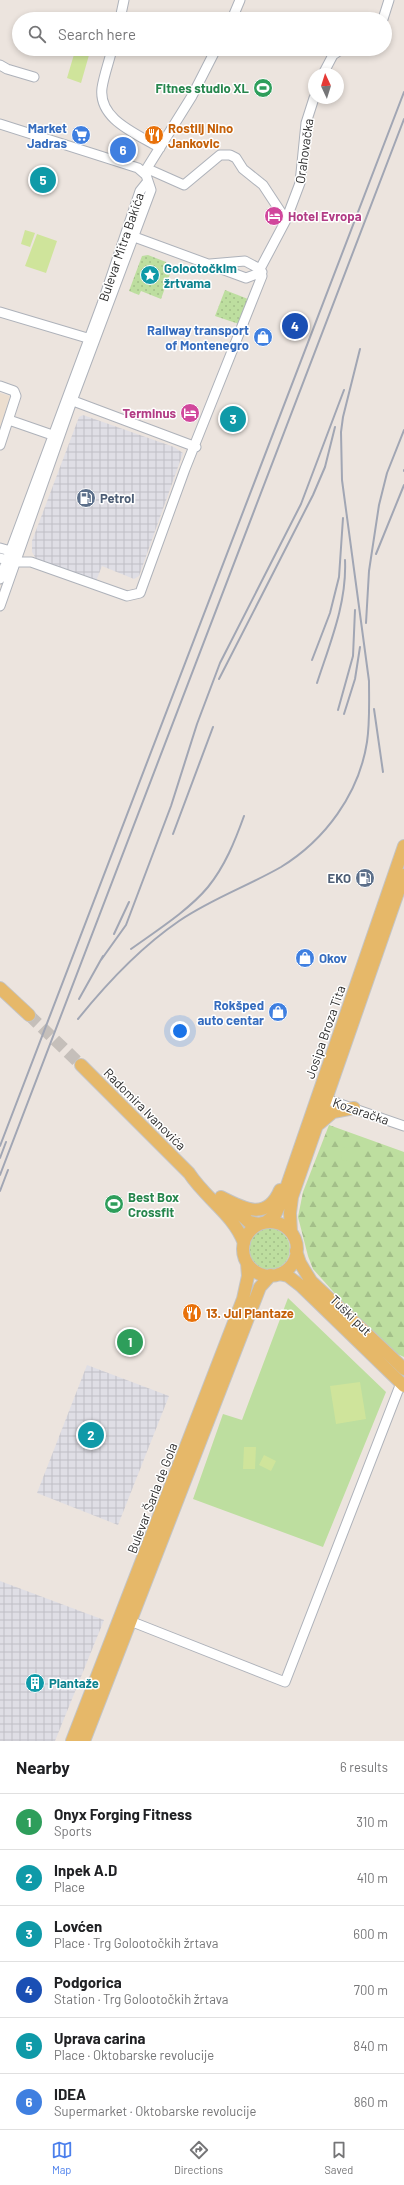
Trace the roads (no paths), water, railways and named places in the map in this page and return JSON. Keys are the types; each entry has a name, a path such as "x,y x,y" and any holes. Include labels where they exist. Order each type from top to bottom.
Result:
{"main road":[{"name":"Josipa Broza Tita","path":"262,1223 275,1215 278,1209 322,1097 387,910 404,846"},
{"name":"Josipa Broza Tita","path":"387,910 404,875"},
{"path":"0,988 28,1015"},
{"name":"Radomira Ivanovića","path":"81,1065 190,1174"},
{"name":"Josipa Broza Tita","path":"291,1232 290,1213 292,1197 316,1126 322,1097"},
{"path":"316,1126 333,1112 354,1108"},
{"path":"221,1197 252,1210 263,1209 274,1200 283,1182 293,1168"},
{"path":"190,1174 221,1197 245,1219 262,1223 280,1224 291,1232 296,1244 296,1251 291,1265 275,1274 257,1272 247,1263 244,1257 244,1243 247,1234 262,1223"},
{"path":"190,1174 196,1185 229,1217 244,1243"},
{"name":"Tuški put","path":"296,1251 300,1263 312,1281 404,1369"},
{"name":"Bulevar Šarla de Gola","path":"208,1406 245,1294 248,1276 247,1263"},
{"name":"Tuški put","path":"275,1274 288,1276 301,1286 402,1384"},
{"name":"Bulevar Šarla de Gola","path":"72,1741 125,1620 208,1406 261,1285 275,1274"},
{"name":"Bulevar Šarla de Gola","path":"84,1741 125,1620"}],"street":[{"path":"121,12 124,0"},
{"path":"235,12 240,0"},
{"path":"386,12 390,0"},
{"path":"110,56 102,86 104,106 118,122 160,148"},
{"path":"147,174 212,56"},
{"path":"327,68 333,56"},
{"path":"0,64 7,69 34,77"},
{"name":"Orahovačka","path":"10,557 31,562 127,596 140,593 144,586 185,469 196,447 262,276 261,270 286,220 300,183 306,123 312,104"},
{"path":"0,124 138,168 147,174 184,185 220,155 230,155 236,158 243,169 263,185 286,220"},
{"name":"Bulevar Mitra Bakića","path":"10,557 130,235 150,193 147,174"},
{"path":"130,235 246,278 256,292"},
{"path":"210,264 245,261 261,270"},
{"path":"246,278 261,270"},
{"path":"0,312 91,339"},
{"path":"0,386 14,391 16,396 0,445"},
{"path":"69,399 196,447"},
{"path":"9,420 56,436"},
{"path":"0,548 10,557"},
{"path":"0,579 10,557"},
{"path":"0,606 10,557"},
{"name":"Kozaračka","path":"322,1097 404,1126"},
{"path":"125,1620 285,1682 402,1384"}],"tunnel":[{"path":"29,1015 81,1065"}],"railway":[{"path":"0,1146 404,92"},
{"path":"0,1175 404,119"},
{"path":"78,1019 125,966 165,931 191,913 281,867 297,856 312,843 338,814 356,780 363,761 367,742 369,719 369,681 342,480 341,432 343,417 360,349"},
{"path":"101,960 126,925 171,806 197,724 220,663 301,504 344,390"},
{"path":"219,679 313,495 325,467 335,427"},
{"path":"366,623 369,571 379,505 387,473 404,430"},
{"path":"376,554 404,485"},
{"path":"312,660 330,613 339,577 343,518"},
{"path":"317,683 337,623 343,592 345,560"},
{"path":"338,710 353,656 355,610"},
{"path":"344,714 355,679 360,647"},
{"path":"374,709 383,772"},
{"path":"173,834 213,727"},
{"path":"131,949 182,912 208,887 224,862 244,816"},
{"path":"114,934 129,902"},
{"path":"79,999 103,956"},
{"path":"0,1158 6,1142"},
{"path":"0,1191 8,1170"}],"place":[{"name":"Fitnes studio XL","path":"263,88"},
{"name":"Market Jadras","path":"81,135"},
{"name":"Rostilj Nino Jankovic","path":"154,135"},
{"name":"IDEA","path":"123,150"},
{"name":"Uprava carina","path":"43,180"},
{"name":"Hotel Evropa","path":"274,216"},
{"name":"Golootočkim žrtvama","path":"150,275"},
{"name":"Podgorica","path":"295,326"},
{"name":"Railway transport of Montenegro","path":"263,337"},
{"name":"Terminus","path":"190,413"},
{"name":"Lovćen","path":"233,419"},
{"name":"Petrol","path":"86,498"},
{"name":"EKO","path":"365,878"},
{"name":"Okov","path":"305,958"},
{"name":"Rokšped auto centar","path":"278,1012"},
{"name":"Best Box Crossfit","path":"114,1204"},
{"name":"13. Jul Plantaze","path":"192,1313"},
{"name":"Onyx Forging Fitness","path":"130,1342"},
{"name":"Inpek A.D","path":"91,1435"},
{"name":"Plantaže","path":"35,1683"}]}
